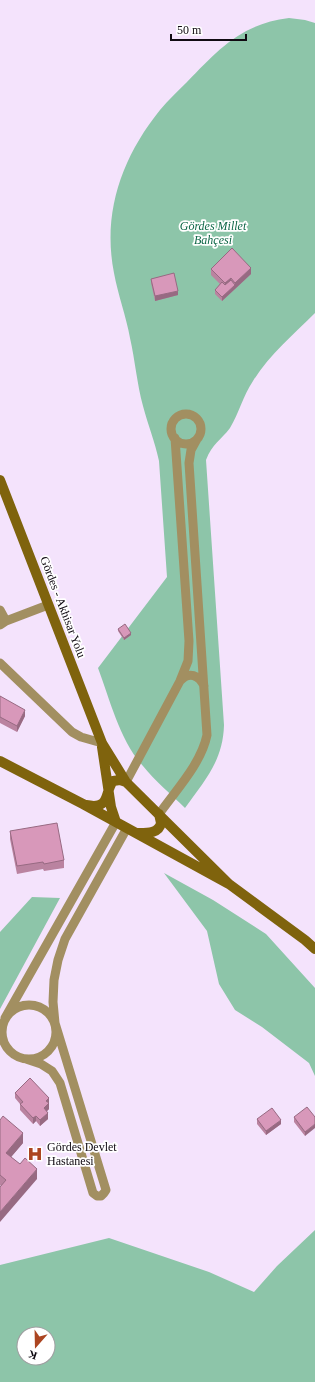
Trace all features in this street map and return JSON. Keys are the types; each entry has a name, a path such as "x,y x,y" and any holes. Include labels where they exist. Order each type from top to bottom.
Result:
{"main road":[{"name":"Gördes - Akhisar Yolu","path":"0,480 102,743 126,782 229,884"},
{"name":"Gördes - Akhisar Yolu","path":"102,743 111,806 116,822"},
{"name":"Gördes - Akhisar Yolu","path":"0,762 83,804 229,884 315,949"},
{"path":"83,804 92,806 100,805 106,800 110,786 114,781 120,780 126,782"},
{"path":"132,831 154,832 158,830 161,823 158,814"}],"street":[{"path":"126,782 180,681 188,661 189,641 175,438 172,429 174,420 177,417 186,414 196,417 201,426 200,435 191,450 189,463 207,725 205,744 197,761 158,814"},
{"path":"175,438 183,443 188,443 197,439"},
{"path":"0,610 3,623 48,605"},
{"path":"0,663 72,732 81,737 102,743"},
{"path":"180,681 186,676 193,675 200,679 204,687"},
{"path":"6,1018 11,1011 27,1004 36,1005 51,1015 55,1023 106,1190 101,1196 97,1196 93,1193 60,1083 52,1071 41,1064 17,1056 10,1051 5,1044 2,1031 6,1018 116,822"},
{"path":"26,1059 34,1059 43,1056 50,1050 55,1042 57,1033 53,1002 54,980 58,960 65,939 132,831"}],"green space":[{"name":"Gördes Millet Bahçesi","path":"289,18 315,23 315,313 282,345 259,371 246,393 230,428 214,446 206,460 224,725 223,738 212,770 185,808 143,766 128,745 116,720 98,668 167,577 159,461 141,398 132,346 114,273 111,251 113,207 118,187 135,147 166,103 210,59 232,40 257,26 272,21"},
{"path":"164,873 213,900 266,934 315,988 315,1076 309,1063 262,1027 235,1010 219,984 207,931"},
{"path":"32,897 60,898 0,1009 0,932"},
{"path":"315,1230 315,1382 0,1382 0,1265 109,1238 209,1272 254,1292 277,1266"}],"building":[{"path":"232,248 251,268 235,283 231,278 225,283 211,269"},
{"path":"174,273 178,291 155,296 151,279"},
{"path":"231,280 235,285 222,297 215,290 222,282 225,285"},
{"path":"125,624 131,633 124,638 118,629"},
{"path":"0,696 25,710 17,726 0,717"},
{"path":"57,823 64,860 44,864 43,862 17,866 10,831"},
{"path":"30,1078 49,1098 46,1101 49,1103 44,1108 48,1113 40,1120 36,1116 33,1118 20,1104 23,1102 15,1093"},
{"path":"307,1107 315,1117 315,1124 305,1132 294,1117"},
{"path":"272,1108 281,1120 266,1131 257,1119"},
{"path":"3,1116 23,1133 6,1153 20,1164 25,1158 37,1169 0,1212 0,1187 6,1180 0,1175 0,1120"}],"place":[{"name":"Gördes Devlet Hastanesi","path":"35,1154"}]}
